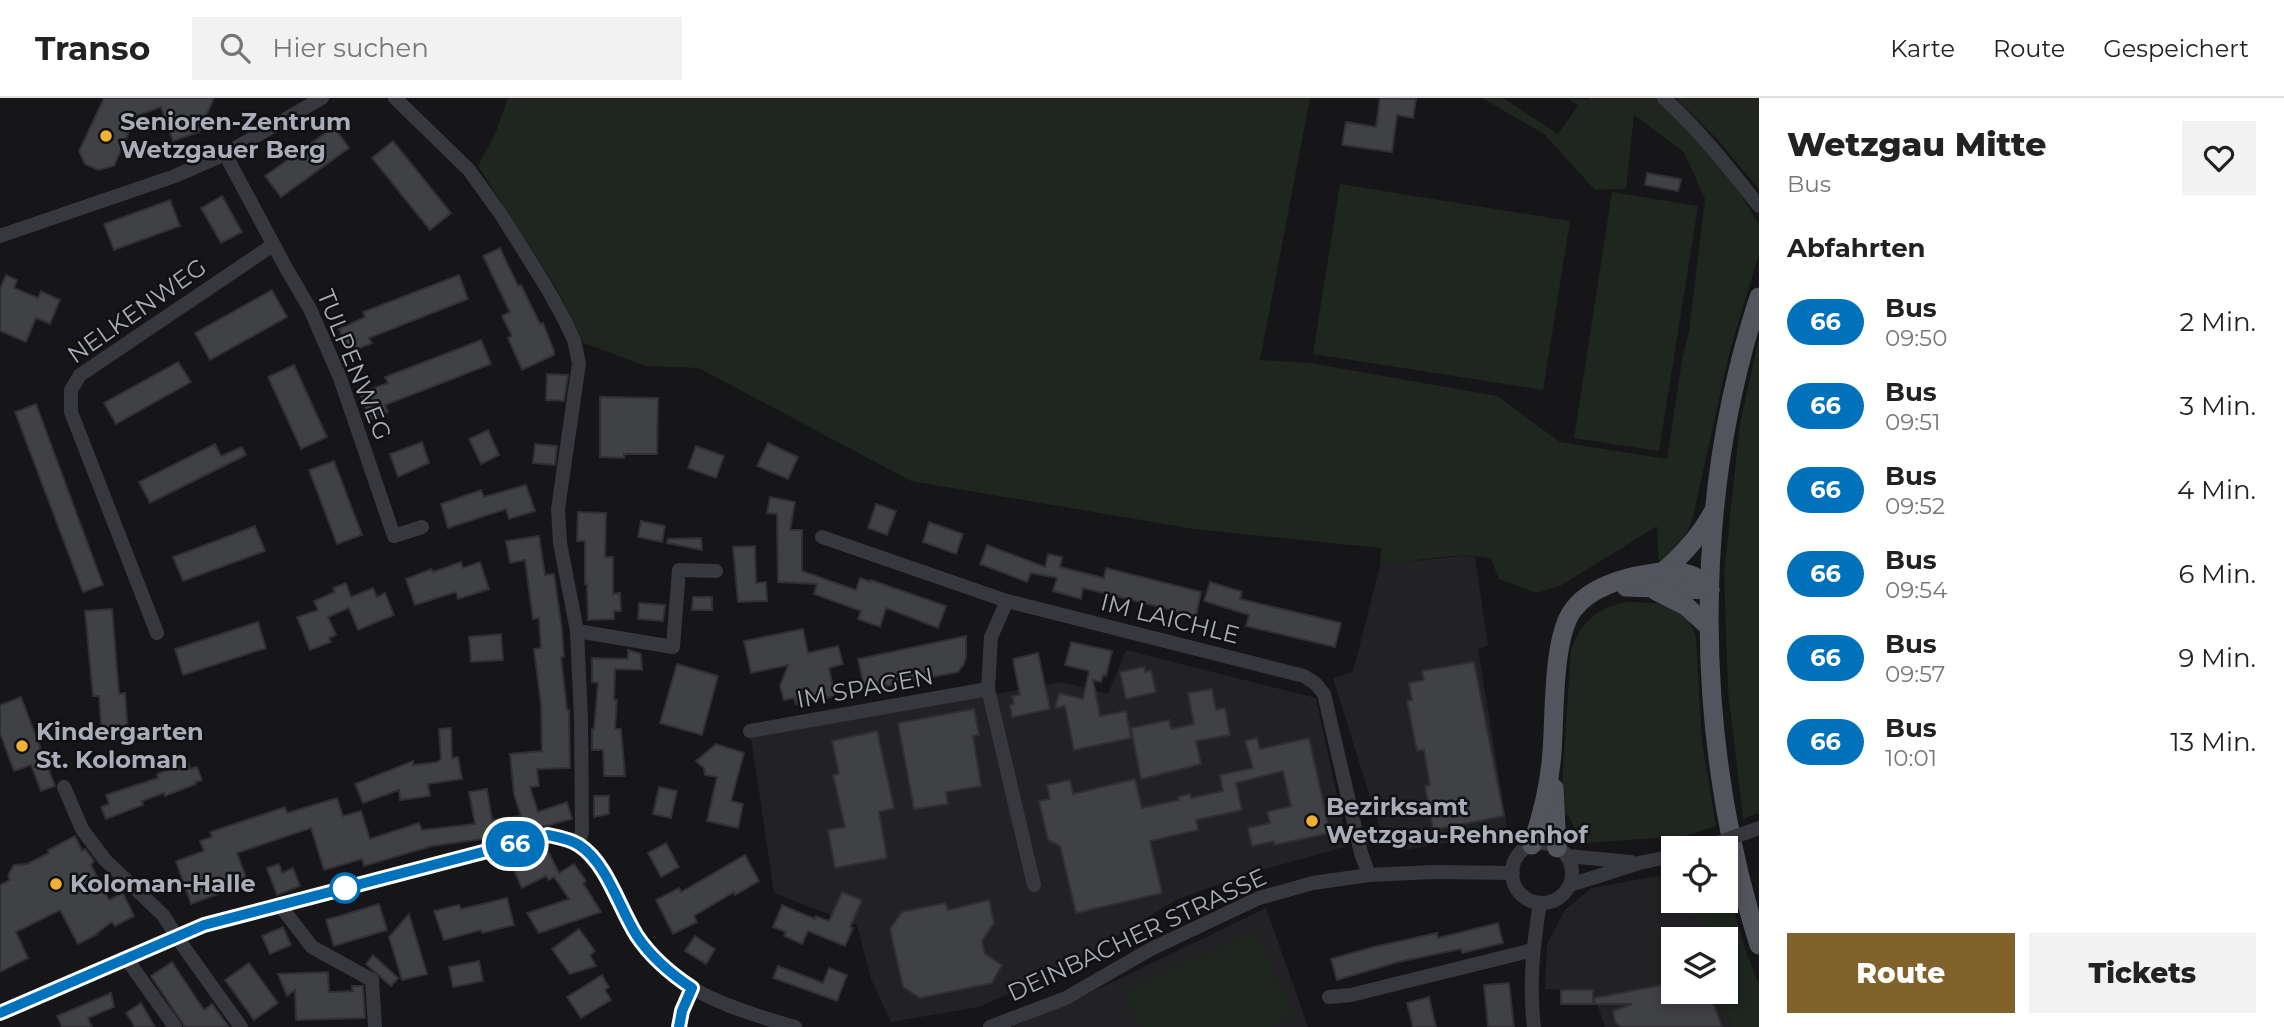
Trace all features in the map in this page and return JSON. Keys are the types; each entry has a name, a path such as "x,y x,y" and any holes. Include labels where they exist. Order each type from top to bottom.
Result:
{"main road":[{"path":"1759,297 1730,409 1716,508 1709,627 1722,800 1745,902 1759,946"},
{"path":"1664,571 1685,553 1703,532 1716,508"},
{"path":"1532,845 1541,818 1552,755 1558,667 1564,631 1573,609 1590,594 1627,578 1664,571 1691,574 1702,579 1710,590"},
{"path":"1604,588 1641,586 1710,590"},
{"path":"1641,586 1672,597 1709,627"},
{"path":"1552,755 1562,852"}],"street":[{"path":"0,236 175,176 225,154 322,98"},
{"path":"395,98 441,140 471,173 547,288 574,340 579,363 558,509 560,543 577,631 582,757 582,832 578,844"},
{"path":"1664,98 1692,123 1758,205"},
{"name":"TULPENWEG","path":"225,154 310,309 340,378 394,537 422,527"},
{"name":"NELKENWEG","path":"157,633 71,412 71,390 80,375 273,245"},
{"name":"IM LAICHLE","path":"822,537 1007,601 1304,676 1324,694 1361,853 1369,875"},
{"path":"577,631 673,647 679,570 716,571"},
{"path":"1007,601 991,637 988,689 1034,885"},
{"name":"IM SPAGEN","path":"750,731 988,689"},
{"path":"64,787 82,829 105,860 163,915 241,1027"},
{"path":"1737,836 1759,828"},
{"path":"0,1013 204,925 548,835 578,844 599,865 637,936 671,974 692,988 722,1001 795,1027"},
{"path":"1639,863 1562,852 1549,844 1532,845 1519,855 1513,873 1518,890 1531,901 1540,903 1558,899 1570,885 1661,858"},
{"path":"1562,852 1571,865 1570,885"},
{"name":"DEINBACHER STRASSE","path":"990,1027 1066,998 1151,949 1259,898 1313,883 1369,875 1433,872 1513,873"},
{"path":"1534,1027 1531,1001 1533,950 1540,903"},
{"path":"279,904 312,947 372,980 375,1027"},
{"path":"1329,998 1533,950"},
{"path":"126,958 175,1027"},
{"path":"680,1027 682,1011 692,988"}],"shaded area":[{"path":"508,98 1310,98 1260,360 1310,363 1497,396 1560,442 1667,459 1689,331 1705,199 1684,152 1634,115 1626,189 1595,190 1544,134 1482,98 1503,98 1558,134 1578,105 1567,98 1661,98 1726,171 1759,224 1759,254 1730,350 1692,521 1683,541 1659,564 1657,526 1560,586 1536,593 1499,579 1491,559 1451,556 1380,565 1381,548 1194,529 911,481 699,368 645,366 584,343 554,284 478,166 496,132"},
{"path":"1676,98 1759,98 1759,189 1717,139"},
{"path":"1340,184 1570,221 1543,390 1313,354"},
{"path":"1612,192 1698,206 1659,451 1574,438"},
{"path":"1759,337 1759,813 1743,819 1728,690 1724,573 1740,424"},
{"path":"1459,556 1475,557 1488,645 1478,649 1508,833 1398,851 1383,839 1333,678 1353,672 1380,565"},
{"path":"1625,602 1659,604 1677,610 1691,625 1696,637 1702,743 1716,826 1685,836 1586,843 1579,837 1569,816 1560,813 1571,650 1585,624 1605,609"},
{"path":"1126,650 1316,698 1348,846 1241,876 1176,900 1058,972 979,1007 891,1022 871,979 857,925 774,893 751,738 1062,682 1108,694"},
{"path":"1661,875 1661,913 1700,913 1703,927 1661,927 1661,1004 1722,1004 1732,1027 1605,1027 1593,991 1545,989 1547,944 1565,910 1592,888"},
{"path":"1266,908 1308,1027 1012,1027 1098,989"},
{"path":"1700,913 1735,913 1759,985 1759,1027 1732,1027 1722,1004 1738,1004 1738,927 1703,927"},
{"path":"1255,932 1294,1016 1269,1027 1141,1027 1125,991"}],"building":[{"name":"Senioren-Zentrum Wetzgauer Berg","path":"104,98 214,98 199,132 173,141 161,107 136,116 114,166 98,170 85,164 79,151"},
{"path":"1380,98 1416,99 1413,118 1397,115 1392,152 1342,145 1346,122 1376,127"},
{"path":"334,127 349,148 281,197 265,176"},
{"path":"393,141 451,213 430,230 372,158"},
{"path":"1647,173 1681,179 1678,191 1645,185"},
{"path":"222,196 242,232 221,243 201,208"},
{"path":"170,200 180,226 114,250 104,224"},
{"path":"500,248 518,286 521,285 540,324 543,323 554,351 554,355 522,370 508,338 512,336 502,316 510,312 483,256"},
{"path":"6,275 17,280 14,288 38,298 41,291 60,300 50,324 36,318 26,342 0,331 0,289"},
{"path":"459,275 468,299 369,338 372,343 349,353 339,329 365,317 363,312"},
{"path":"272,290 287,317 210,360 195,333"},
{"path":"481,340 491,364 385,405 388,412 370,420 360,393 388,383 385,377"},
{"path":"178,362 191,382 116,424 104,403"},
{"path":"294,365 327,437 301,449 268,377"},
{"path":"547,374 568,375 564,401 546,400"},
{"path":"600,397 658,398 657,454 624,454 624,458 600,457"},
{"path":"36,404 103,585 83,592 15,412"},
{"path":"488,430 499,455 481,464 469,439"},
{"path":"422,442 429,463 398,477 390,454"},
{"path":"768,443 798,457 788,479 757,466"},
{"path":"215,444 221,456 242,447 246,455 150,503 139,482"},
{"path":"535,444 557,446 555,465 533,463"},
{"path":"696,446 724,456 716,478 688,468"},
{"path":"334,461 362,535 337,544 309,470"},
{"path":"526,485 535,511 509,519 506,509 448,528 441,504 481,490 484,497"},
{"path":"770,497 795,502 790,530 802,530 802,571 856,590 860,578 871,580 946,606 938,628 886,608 880,627 858,619 861,611 814,594 817,584 778,582 777,514 767,513"},
{"path":"876,504 896,511 887,535 868,528"},
{"path":"578,512 606,513 605,557 613,557 613,594 620,593 621,611 614,611 614,619 588,620 585,541 577,541"},
{"path":"641,521 665,526 662,542 638,537"},
{"path":"929,522 963,534 956,554 923,542"},
{"path":"255,526 265,551 183,581 173,557"},
{"path":"539,536 545,575 554,574 562,630 564,657 561,657 569,710 570,768 537,769 539,786 530,787 538,812 567,802 572,819 511,835 432,846 364,866 362,859 324,870 311,828 237,853 248,883 191,904 176,861 204,851 200,841 212,837 210,832 285,807 287,813 337,798 343,816 361,811 370,839 419,823 422,830 475,824 469,792 487,789 492,820 521,816 514,794 510,754 542,751 541,705 534,649 541,648 539,618 533,619 525,560 510,563 506,541"},
{"path":"701,538 702,550 667,543 668,539"},
{"path":"987,545 1045,567 1048,554 1062,557 1060,567 1104,578 1106,568 1201,592 1196,616 1083,588 1081,599 1053,591 1057,578 1031,573 1027,582 980,564"},
{"path":"755,546 756,583 766,582 767,601 738,602 733,547"},
{"path":"461,562 463,568 480,562 489,589 458,599 456,592 415,605 406,579 431,569 433,572"},
{"path":"1210,582 1242,592 1240,599 1341,623 1335,647 1246,626 1249,615 1204,601"},
{"path":"346,583 351,597 373,588 377,597 385,593 394,615 358,630 349,608 328,617 336,635 329,638 331,642 310,650 297,617 318,610 314,601 335,592 333,588"},
{"path":"693,597 712,597 712,610 692,610"},
{"path":"639,603 665,605 663,621 638,619"},
{"path":"112,609 119,694 125,693 128,735 102,737 99,696 93,696 85,611"},
{"path":"258,622 266,648 183,675 175,649"},
{"path":"803,629 808,653 838,646 843,664 829,668 835,696 796,704 794,698 784,700 780,686 788,665 751,673 744,641"},
{"path":"501,634 503,660 471,662 469,637"},
{"path":"966,636 966,657 958,672 865,690 858,659"},
{"path":"1071,642 1112,651 1106,676 1103,675 1101,682 1093,680 1100,716 1126,711 1131,738 1074,750 1065,706 1055,708 1059,693 1083,699 1089,671 1065,665"},
{"path":"628,650 641,654 642,670 615,669 615,729 621,729 625,776 604,776 603,750 592,750 598,683 592,682 592,658 628,659"},
{"path":"1038,653 1050,709 1012,717 1012,696 1020,695 1013,659"},
{"path":"1474,662 1504,816 1433,830 1425,786 1430,785 1424,750 1417,751 1407,701 1412,700 1409,683 1424,680 1422,671"},
{"path":"677,664 718,676 702,735 660,723"},
{"path":"1144,667 1145,672 1151,670 1156,692 1126,699 1120,672"},
{"path":"1212,689 1216,710 1225,708 1230,735 1196,741 1201,764 1141,779 1131,728 1169,720 1171,729 1194,724 1188,693"},
{"name":"Kindergarten St. Koloman","path":"21,697 55,786 41,791 31,765 14,771 0,733 0,705"},
{"path":"974,709 979,735 973,736 981,786 946,792 948,804 914,809 898,723"},
{"path":"451,728 452,758 458,757 462,779 428,784 430,796 400,800 399,790 363,803 355,784 413,761 413,765 437,762 441,759 439,729"},
{"path":"877,731 894,808 879,812 887,858 835,868 828,830 845,827 833,775 839,774 832,741"},
{"path":"1257,738 1260,749 1309,738 1330,833 1274,845 1274,841 1252,846 1248,828 1270,823 1267,812 1291,806 1283,771 1236,783 1242,810 1196,820 1198,830 1150,841 1162,893 1076,913 1060,846 1048,840 1039,801 1050,799 1047,785 1070,780 1073,794 1135,779 1142,808 1179,800 1178,797 1190,794 1191,798 1223,791 1220,775 1253,768 1245,741"},
{"path":"716,744 744,753 731,801 743,804 738,828 707,821 717,777 705,775 704,768 696,761"},
{"path":"188,762 190,769 197,767 202,780 165,796 164,793 142,801 143,805 106,819 101,807 109,804 106,795 158,778 157,774"},
{"path":"659,787 677,791 671,818 653,814"},
{"path":"594,796 609,796 609,814 594,817"},
{"path":"75,836 82,851 85,849 94,861 91,865 109,900 123,893 134,916 115,926 112,922 98,934 78,944 60,910 16,932 28,958 0,972 0,885 10,880 8,875 14,865 27,864"},
{"path":"666,843 679,867 661,877 648,853"},
{"path":"547,849 559,873 574,864 586,881 583,883 601,912 539,933 527,913 569,899 554,877 549,880 546,876 522,888 512,866"},
{"path":"745,855 759,881 735,895 734,892 694,916 697,922 673,934 656,900 679,888 681,892"},
{"path":"279,864 282,873 293,868 300,886 277,895 267,868"},
{"path":"842,892 862,900 845,946 808,931 802,944 784,936 786,932 773,927 782,905 815,919 816,916 829,921"},
{"path":"507,898 514,925 444,940 434,911 459,905 461,909"},
{"path":"989,900 994,923 982,941 985,954 1002,965 992,983 920,998 903,987 890,929 902,912 945,903 948,910"},
{"path":"379,904 387,930 334,946 326,920"},
{"path":"409,914 427,974 402,980 389,937"},
{"path":"1498,923 1503,943 1462,953 1461,949 1398,962 1337,980 1331,959 1437,933 1438,938"},
{"path":"283,927 291,945 270,954 262,936"},
{"path":"579,929 595,951 590,955 596,966 570,974 552,949"},
{"path":"695,936 715,949 706,964 685,951"},
{"path":"373,955 398,978 391,986 366,964"},
{"path":"479,961 483,981 453,987 449,967"},
{"path":"172,962 204,1010 212,1004 229,1027 185,1027 151,976"},
{"path":"249,963 278,1003 254,1020 225,980"},
{"path":"778,966 823,983 829,968 847,975 837,1001 773,978"},
{"path":"328,972 329,992 353,991 352,986 363,986 365,1018 296,1020 295,990 287,996 278,974"},
{"path":"602,975 609,987 605,990 611,1000 581,1018 567,997"},
{"path":"1509,983 1514,1027 1488,1027 1484,985"},
{"path":"1661,985 1661,1004 1713,1004 1722,1027 1621,1027 1615,1022 1613,1011 1632,1004 1595,1004 1594,998"},
{"path":"1561,990 1593,990 1593,1004 1561,1004"},
{"path":"111,993 114,1007 88,1018 92,1027 62,1027 57,1016"},
{"path":"1429,997 1436,1027 1413,1027 1407,1003"},
{"path":"141,1003 155,1027 135,1027 126,1013"}],"bus line":[{"name":"66","path":"0,1013 204,925 548,835 578,844 589,853 599,865 637,936 671,974 692,988 682,1011 679,1027"}],"place":[{"name":"Senioren-Zentrum Wetzgauer Berg","path":"106,136"},
{"name":"Kindergarten St. Koloman","path":"22,746"},
{"name":"Bezirksamt Wetzgau-Rehnenhof","path":"1312,821"},
{"name":"Koloman-Halle","path":"56,884"}]}
